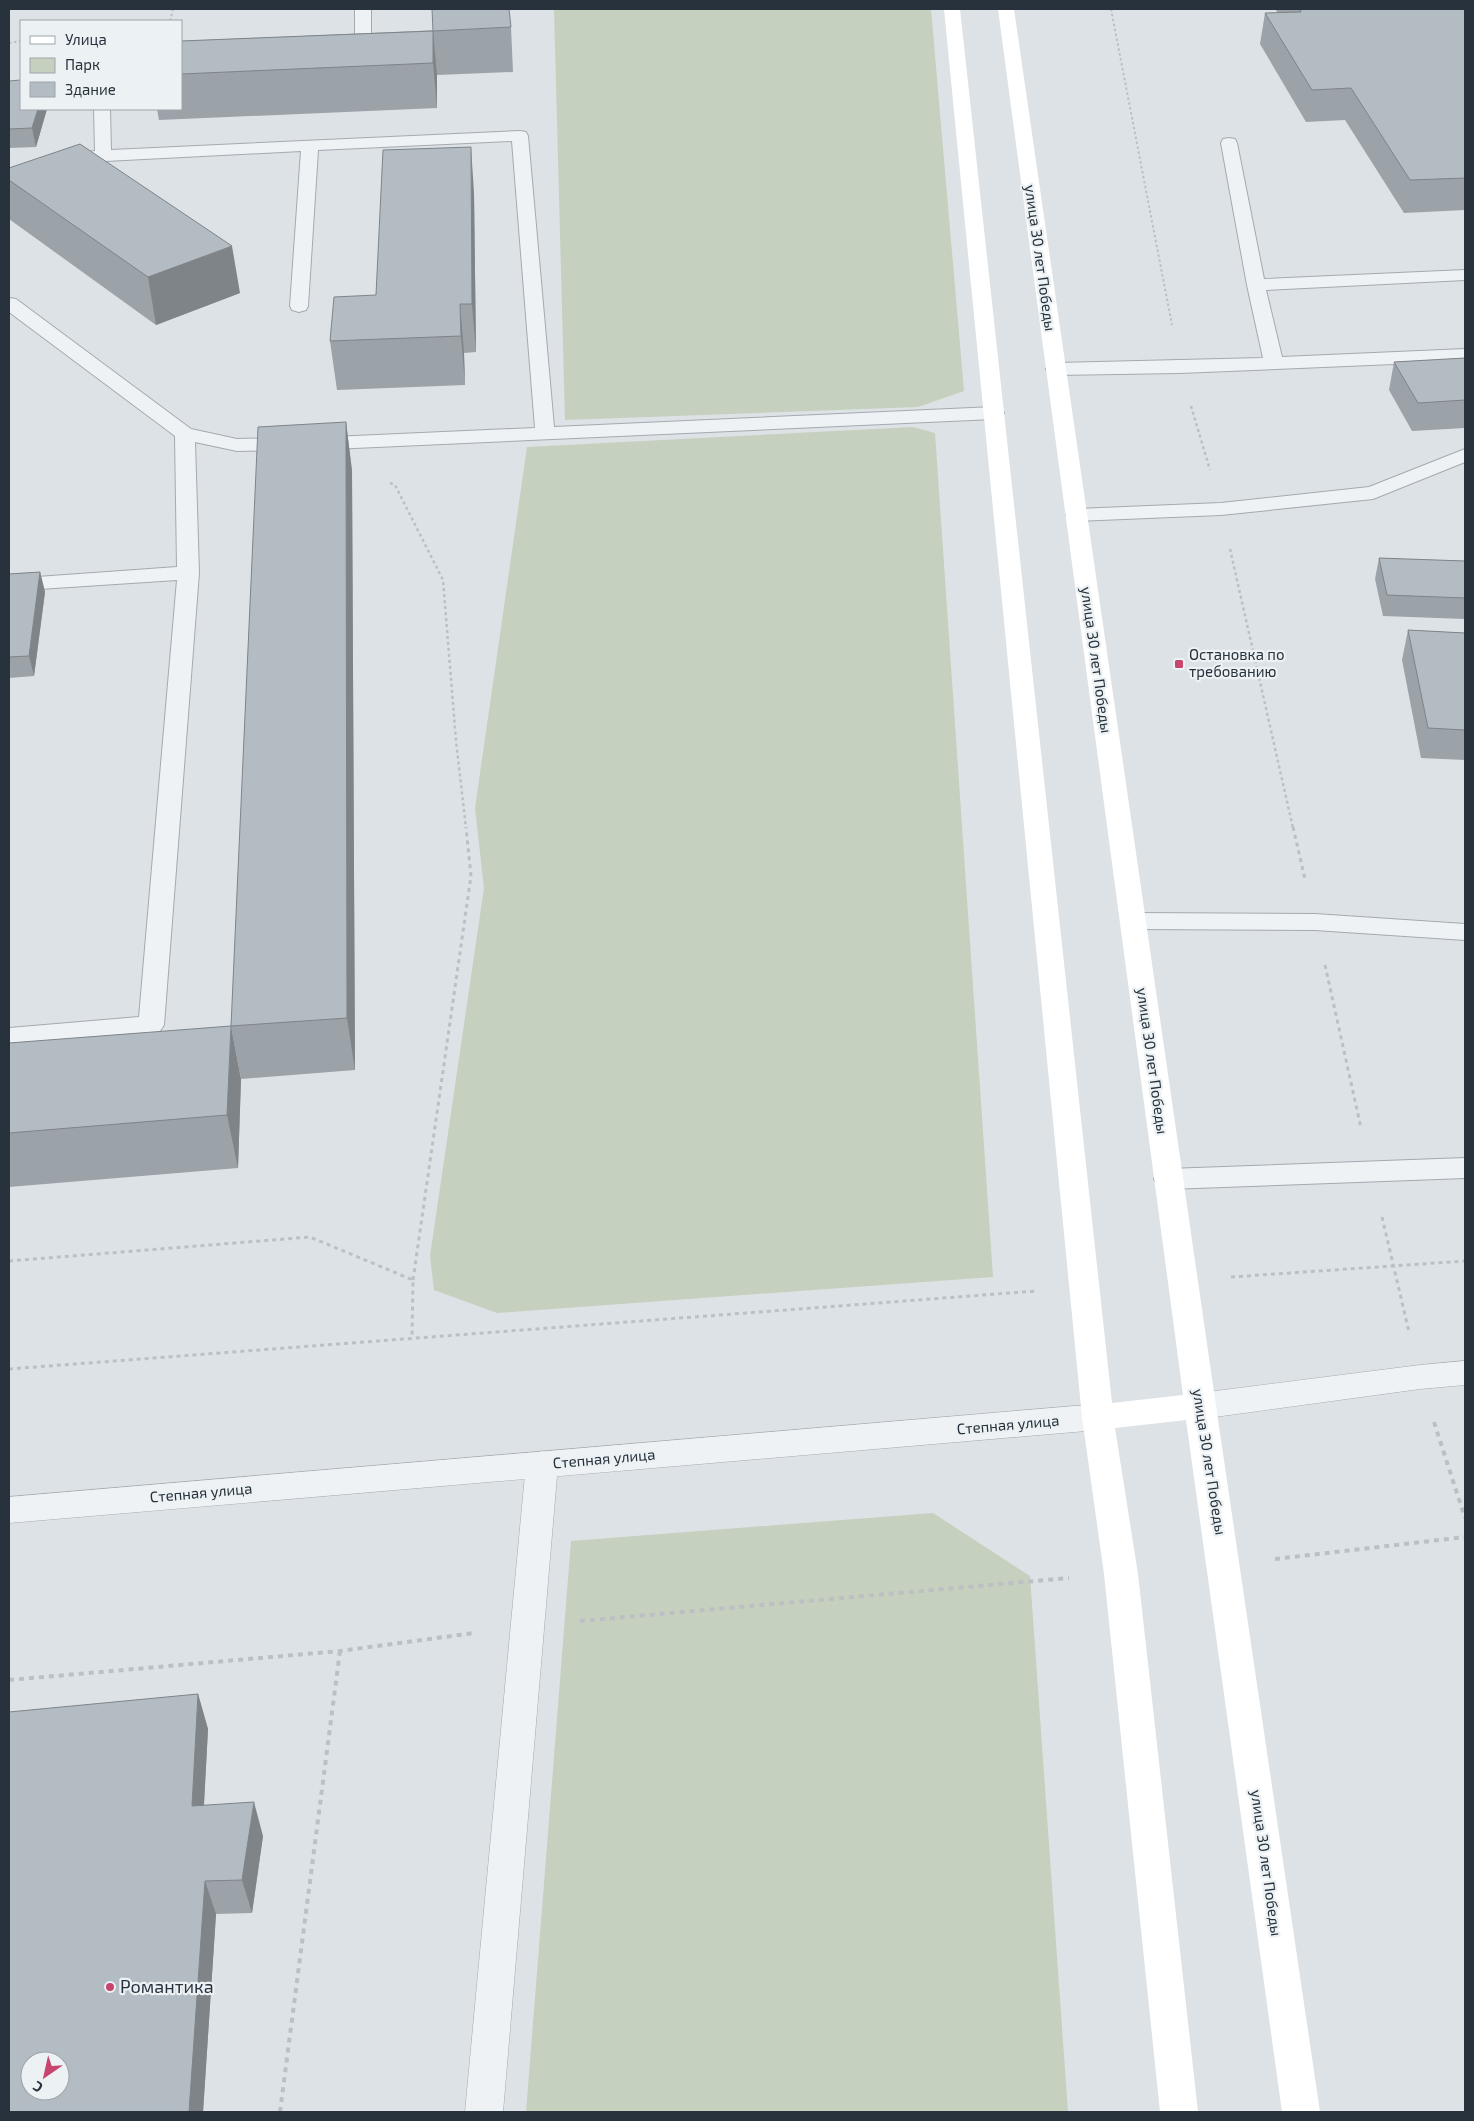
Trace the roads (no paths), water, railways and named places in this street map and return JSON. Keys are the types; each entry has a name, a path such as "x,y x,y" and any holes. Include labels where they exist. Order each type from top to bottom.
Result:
{"main road":[{"path":"952,9 1098,1417 1121,1574 1179,2112"},
{"name":"улица 30 лет Победы","path":"1006,9 1182,1280 1301,2112"},
{"name":"Степная улица","path":"1098,1417 1200,1406"}],"street":[{"path":"1200,1406 1465,1372"},
{"name":"Степная улица","path":"9,1510 1098,1417"},
{"path":"484,2112 542,1464"}],"lane":[{"path":"324,48 363,46 363,9"},
{"path":"102,110 103,155"},
{"path":"75,159 103,155 310,144 520,136 545,432"},
{"path":"1229,143 1256,285 1274,363"},
{"path":"299,306 310,144"},
{"path":"1256,285 1465,274"},
{"path":"9,302 185,434 237,445 332,443 994,413"},
{"path":"1056,369 1274,363 1432,366 1465,355"},
{"path":"9,1037 151,1025 188,573 185,434"},
{"path":"1076,515 1221,509 1373,493 1465,455"},
{"path":"9,585 188,573"},
{"path":"1133,921 1315,922 1465,932"},
{"path":"1168,1179 1465,1168"}],"place":[{"name":"Остановка по требованию","path":"1179,664"},
{"name":"Романтика","path":"110,1987"}]}
